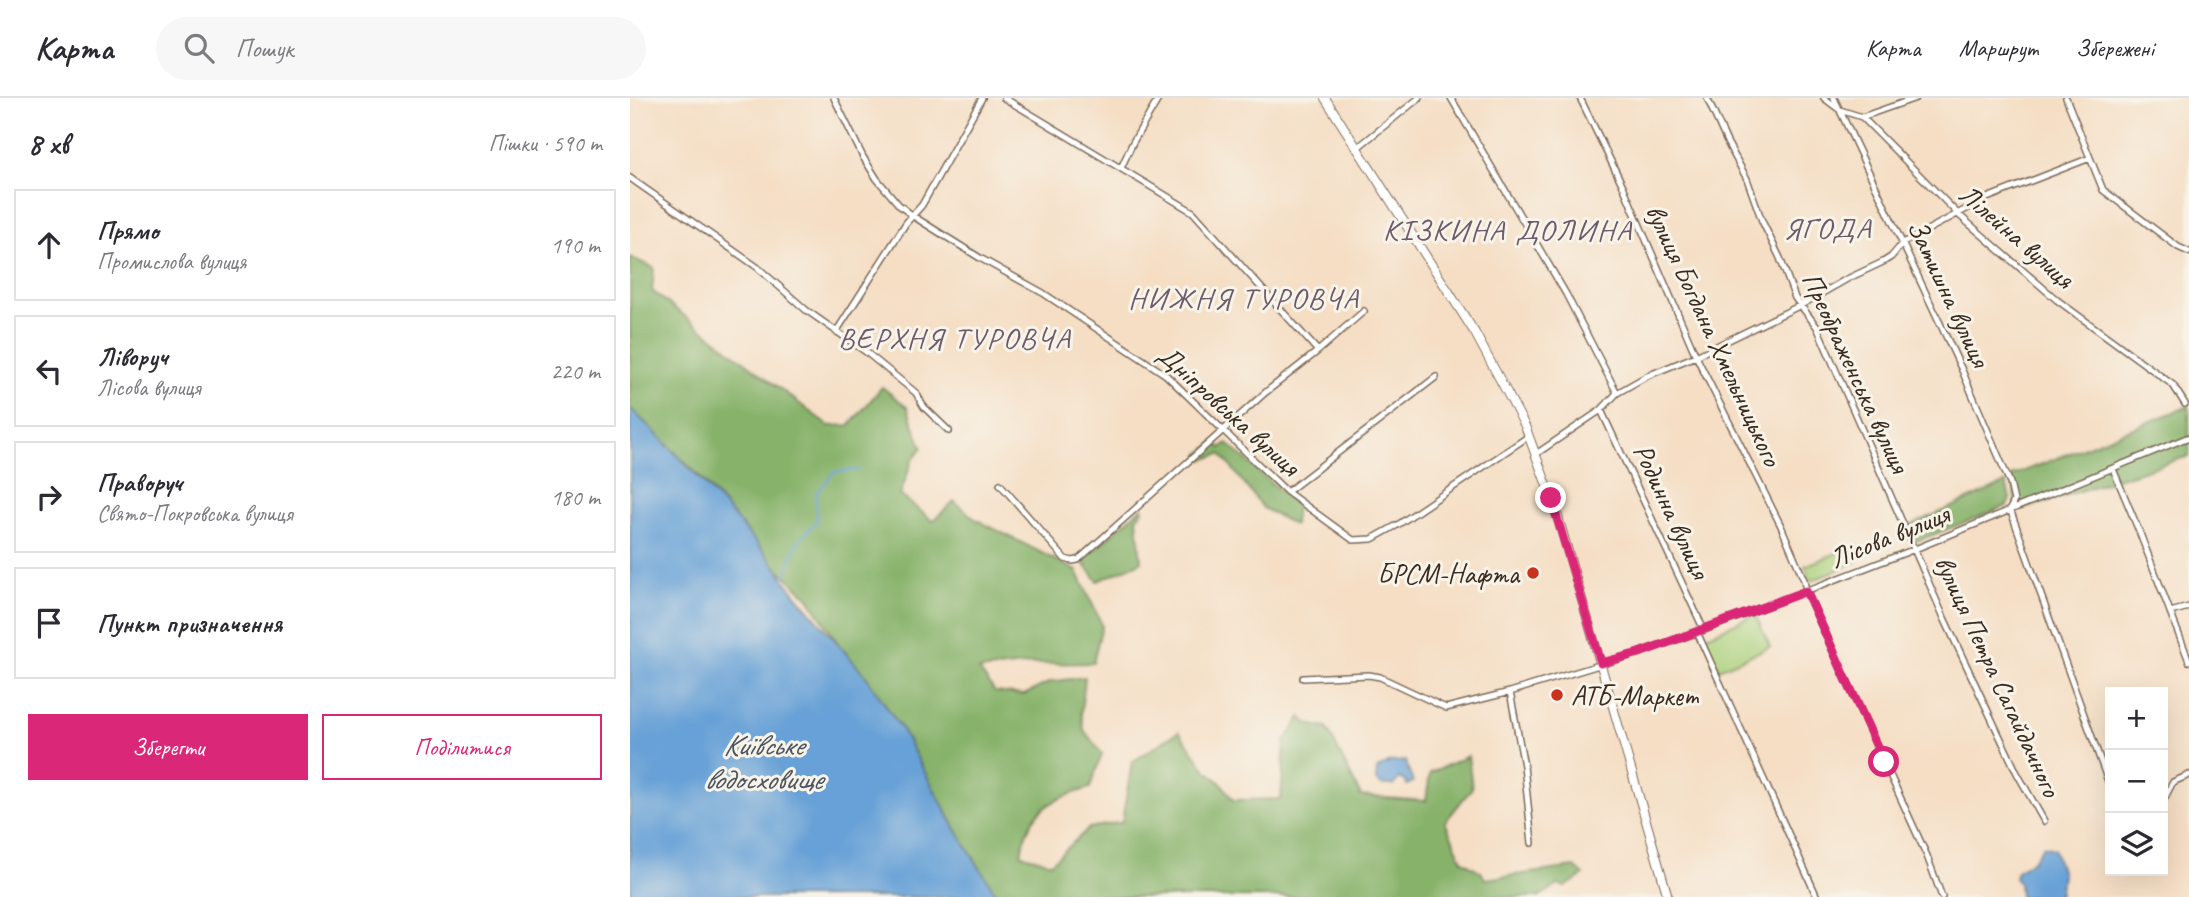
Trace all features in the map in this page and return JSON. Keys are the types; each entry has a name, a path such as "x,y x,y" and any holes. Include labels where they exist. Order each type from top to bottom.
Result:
{"main road":[{"path":"1325,98 1475,334 1529,436 1556,510 1668,897"}],"street":[{"name":"Дніпровська вулиця","path":"834,98 863,157 877,179 900,205 980,258 1043,293 1166,374 1287,492 1345,536 1358,541 1372,539 1433,502 1529,436"},
{"path":"836,332 906,223 922,205 982,98"},
{"path":"1004,98 1193,212 1318,351"},
{"path":"1121,168 1159,98"},
{"path":"1357,148 1419,98"},
{"path":"1451,98 1566,295 1617,393"},
{"name":"вулиця Богдана Хмельницького","path":"1580,98 1623,186 1696,356 1781,526 1806,591 1927,856 1942,897"},
{"name":"Преображенська вулиця","path":"1707,98 1748,179 1795,298 1817,327 1823,340 1914,549"},
{"name":"Лілейна вулиця","path":"1824,98 1840,110 1862,117 1959,215 2057,300 2173,385 2185,404"},
{"name":"Затишна вулиця","path":"1834,98 1961,368 2010,483 2014,501 2010,509 2105,773"},
{"path":"1862,117 1916,98"},
{"path":"2066,98 2103,190 2178,247 2189,252"},
{"path":"1536,454 1601,410 1617,393 1647,376 1696,356 1801,305 1891,257 1902,243 1987,198 2090,158"},
{"path":"630,178 757,267 806,310 866,352 916,393 924,407 949,431"},
{"path":"1000,484 1065,559 1079,560 1266,392 1364,312"},
{"path":"1287,492 1436,377"},
{"name":"Родинна вулиця","path":"1601,410 1704,630"},
{"name":"Лісова вулиця","path":"1303,678 1368,675 1380,677 1446,708 1510,692 1601,661 1639,653 1704,630 1914,549 2189,437"},
{"path":"2112,469 2139,531 2189,662"},
{"name":"вулиця Петра Сагайдачного","path":"1914,549 2017,773 2044,821"},
{"path":"2170,612 2189,607"},
{"path":"1697,632 1817,897"},
{"path":"1510,692 1524,766 1532,843"},
{"path":"2168,790 2174,782 2189,775"}],"green space":[{"path":"630,257 654,268 652,291 829,426 850,425 882,387 907,407 922,447 912,461 900,495 933,521 954,501 975,519 1077,571 1102,625 1093,663 1033,664 979,670 995,692 1024,695 1050,682 1085,677 1081,713 1084,730 1102,754 1090,788 1053,802 1044,809 1029,827 1021,854 1051,863 1089,828 1122,822 1132,762 1179,731 1206,770 1222,784 1233,800 1281,799 1285,741 1301,717 1308,724 1327,728 1361,796 1426,801 1430,773 1468,756 1472,788 1445,822 1462,860 1481,872 1485,879 1575,867 1584,875 1565,887 1559,885 1538,897 997,897 955,828 901,728 865,675 840,646 808,597 778,569 702,479 630,408"},
{"path":"2189,406 2189,456 2017,511 2012,476"},
{"path":"1214,442 1221,448 1227,443 1296,505 1294,525 1263,508 1221,454 1202,460 1199,455"},
{"path":"2006,483 2010,499 2007,506 1917,541 1909,526"},
{"path":"1142,507 1143,510 1137,518 1141,562 1098,581 1082,561"},
{"path":"1851,547 1857,562 1811,581 1805,566"},
{"path":"1755,614 1770,647 1719,669 1705,637"}],"water":[{"name":"Київське водосховище","path":"630,408 725,506 865,675 901,728 955,828 998,897 630,897"},
{"path":"1405,761 1413,782 1407,785 1399,778 1394,785 1382,785 1376,781 1377,769 1390,762"},
{"path":"2043,846 2054,849 2062,874 2059,897 2020,897 2019,883 2015,877 2017,871 2033,860"}],"waterway":[{"path":"784,580 797,542 817,521 816,494 834,472 859,470"}],"place":[{"name":"БРСМ-Нафта","path":"1533,573"},
{"name":"АТБ-Маркет","path":"1557,695"}],"district":[{"name":"ЯГОДА","path":"1828,228"},
{"name":"КІЗКИНА ДОЛИНА","path":"1508,230"},
{"name":"НИЖНЯ ТУРОВЧА","path":"1244,298"},
{"name":"ВЕРХНЯ ТУРОВЧА","path":"955,338"}],"route":[{"path":"1551,498 1601,663 1639,653 1806,591 1884,762"}]}
